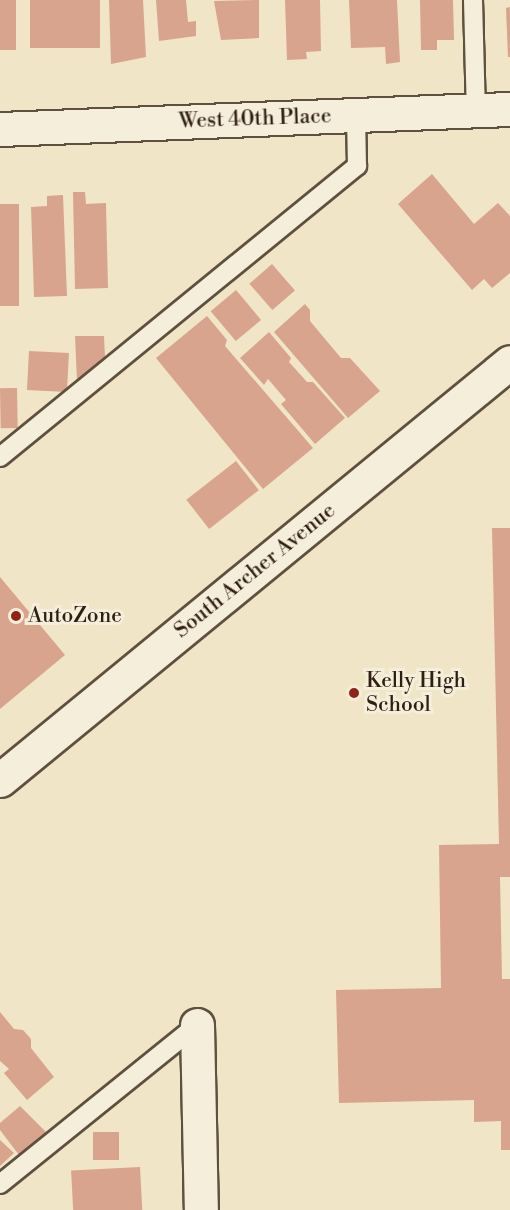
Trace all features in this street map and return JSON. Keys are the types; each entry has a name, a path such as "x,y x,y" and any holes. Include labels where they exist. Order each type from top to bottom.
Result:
{"street":[{"name":"West 40th Place","path":"0,129 510,109"},
{"name":"South Archer Avenue","path":"0,780 510,362"},
{"path":"197,1024 201,1210"}],"lane":[{"path":"473,0 476,111"},
{"path":"4,450 357,166 356,115"},
{"path":"0,1184 197,1024"}],"building":[{"path":"0,0 16,0 16,50 0,50"},
{"path":"30,0 100,0 100,48 30,48"},
{"path":"109,0 143,0 146,57 111,64"},
{"path":"156,0 186,0 188,22 196,21 196,36 159,41"},
{"path":"259,0 259,38 221,40 214,1"},
{"path":"285,0 320,0 321,51 306,52 307,59 287,60"},
{"path":"349,0 397,0 400,62 386,64 385,47 351,48"},
{"path":"420,0 453,0 454,40 437,40 437,50 421,50"},
{"path":"510,7 510,57 508,57 506,8"},
{"path":"432,174 474,224 498,203 510,216 510,273 492,288 484,279 472,290 398,204"},
{"path":"73,192 85,192 86,204 106,203 108,288 75,289"},
{"path":"63,195 67,296 34,297 31,207 47,206 47,196"},
{"path":"0,204 19,204 19,306 0,306"},
{"path":"272,264 295,290 272,310 249,284"},
{"path":"236,290 261,320 236,341 211,311"},
{"path":"305,304 310,310 310,321 341,358 350,358 380,391 348,418 274,332"},
{"path":"207,316 227,340 225,346 313,448 263,489 156,358"},
{"path":"269,332 291,358 289,362 307,382 313,382 345,418 315,444 281,404 286,400 268,379 264,385 240,358"},
{"path":"75,336 104,336 105,358 77,381"},
{"path":"29,351 69,353 67,392 27,390"},
{"path":"0,388 17,388 18,428 1,428"},
{"path":"236,461 259,490 209,529 186,500"},
{"name":"Kelly High School","path":"492,528 510,528 510,877 500,877 502,979 510,979 510,1150 501,1150 501,1121 474,1122 474,1100 339,1103 336,990 441,988 439,845 499,844"},
{"name":"AutoZone","path":"0,577 65,655 0,709"},
{"path":"0,1012 14,1029 23,1030 31,1039 31,1048 54,1077 27,1100 4,1073 9,1069 0,1061"},
{"path":"20,1106 47,1133 19,1155 0,1130 0,1123"},
{"path":"93,1132 119,1132 119,1160 93,1160"},
{"path":"0,1140 14,1153 0,1166"},
{"path":"140,1167 142,1210 73,1210 71,1171"}],"place":[{"name":"AutoZone","path":"16,616"},
{"name":"Kelly High School","path":"354,693"}]}
